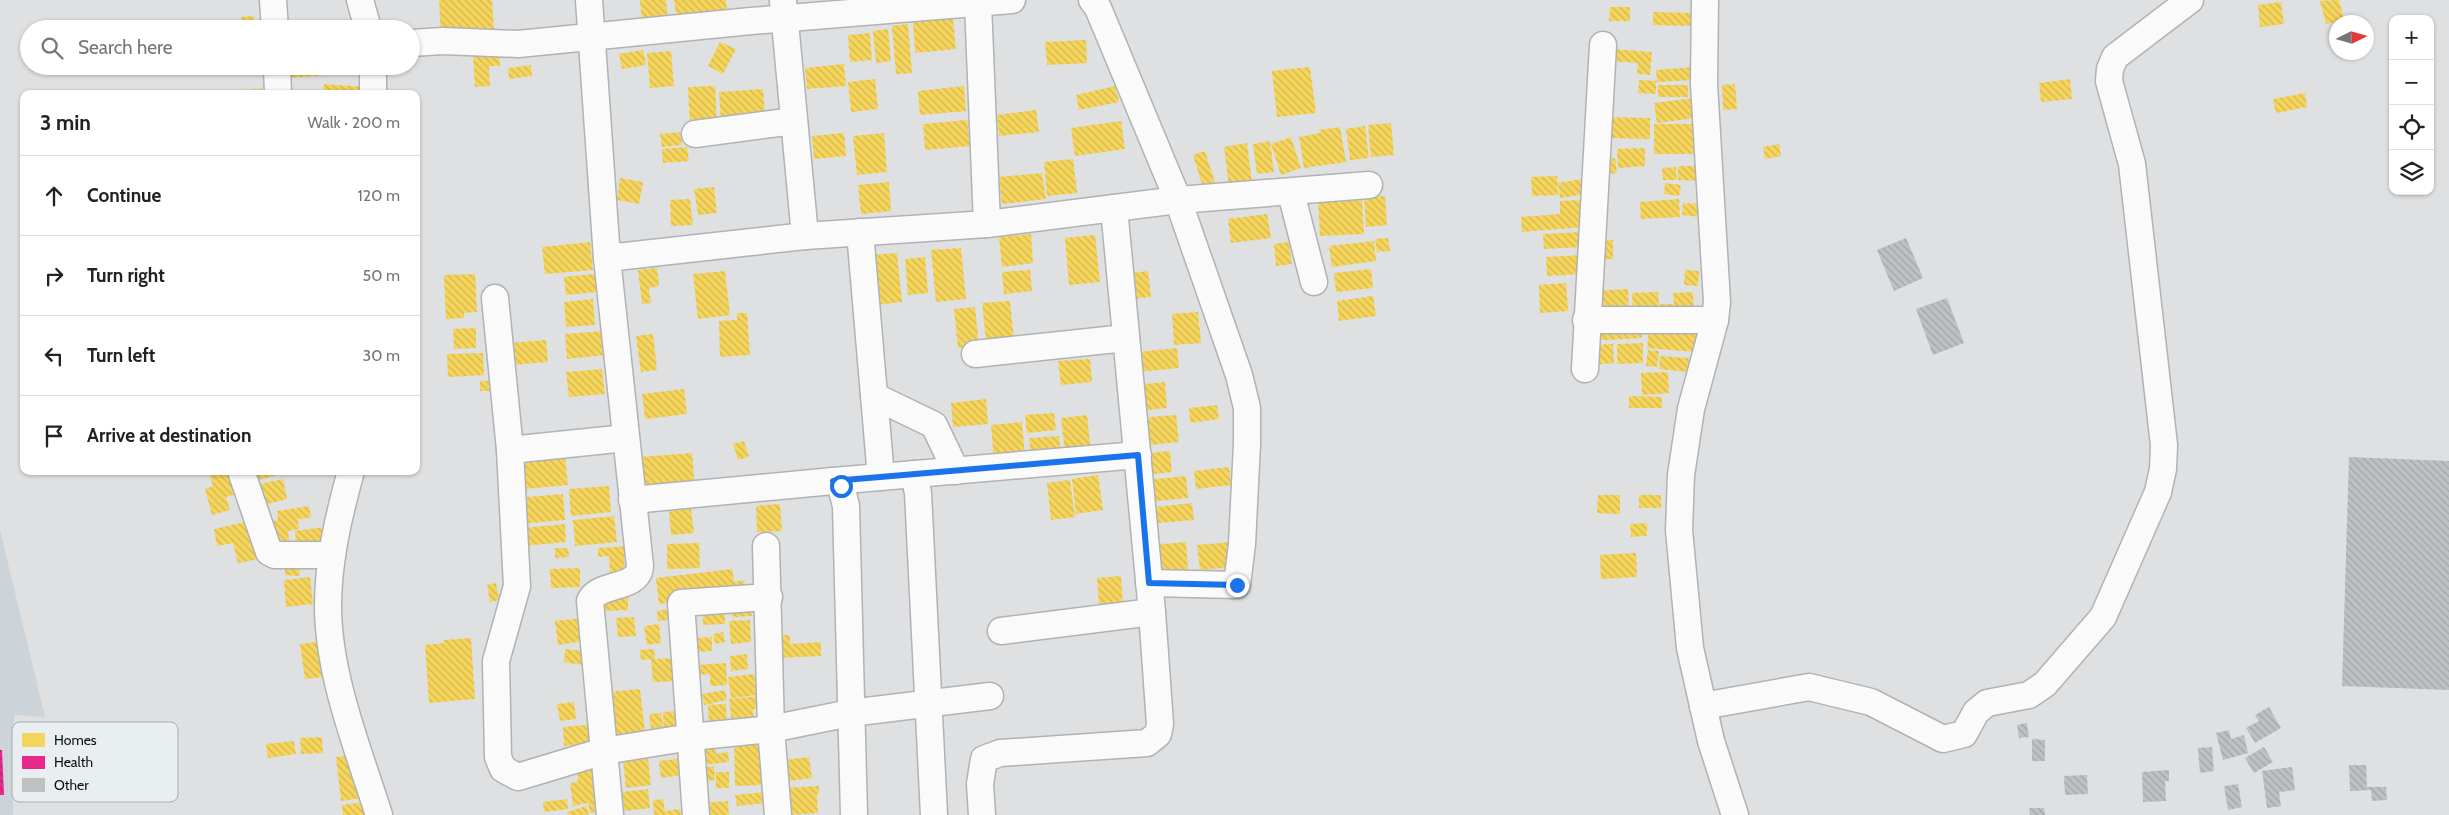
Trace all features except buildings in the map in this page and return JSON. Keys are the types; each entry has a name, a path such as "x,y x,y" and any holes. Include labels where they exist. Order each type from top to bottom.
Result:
{"street":[{"path":"273,0 274,20"},
{"path":"360,0 366,20"},
{"path":"589,0 607,258 640,566 639,574 635,578 606,589 592,597 590,601 610,815"},
{"path":"420,42 443,41 518,44 593,38 784,9 978,4 1012,0"},
{"path":"1092,0 1199,198 1247,408 1242,544 1237,585 1149,583"},
{"path":"1705,0 1704,84 1717,302 1715,320 1691,409 1681,474 1679,520 1690,648 1711,741 1735,815"},
{"path":"1703,706 1809,687 1871,702 1937,736 1950,738 1964,734 1976,712 1987,703 2029,695 2046,684 2102,618 2158,492 2163,469 2164,445 2132,164 2109,81 2110,69 2115,57 2190,0"},
{"path":"978,4 988,224"},
{"path":"784,9 805,236"},
{"path":"1585,369 1586,320 1603,45"},
{"path":"277,75 278,90"},
{"path":"373,75 373,90"},
{"path":"695,134 794,121"},
{"path":"607,258 805,236 988,224 1199,198 1291,193 1369,185"},
{"path":"1291,193 1314,282"},
{"path":"982,815 980,784 984,759 1000,753 1147,743 1158,734 1160,724 1152,612 1114,208"},
{"path":"860,232 881,477"},
{"path":"495,298 510,450 517,586 496,661 498,757 503,769 518,777 604,751 690,737 771,729 850,713 990,696"},
{"path":"1586,320 1715,320"},
{"path":"976,354 1126,338"},
{"path":"874,396 934,425 956,471"},
{"path":"510,450 626,438"},
{"path":"632,500 1138,455"},
{"path":"914,474 918,493 934,815"},
{"path":"243,475 269,552 275,555 332,555"},
{"path":"350,475 332,555 328,607 334,664 348,721 379,815"},
{"path":"833,481 841,486 846,506 854,815"},
{"path":"766,546 769,596 771,729 778,815"},
{"path":"696,815 681,603 769,596"},
{"path":"1002,630 1152,612"}],"shaded area":[{"path":"0,530 45,717 14,715 14,722 12,722 13,815 0,815"}],"route":[{"path":"841,486 833,481 1138,455 1149,583 1237,585"}]}
